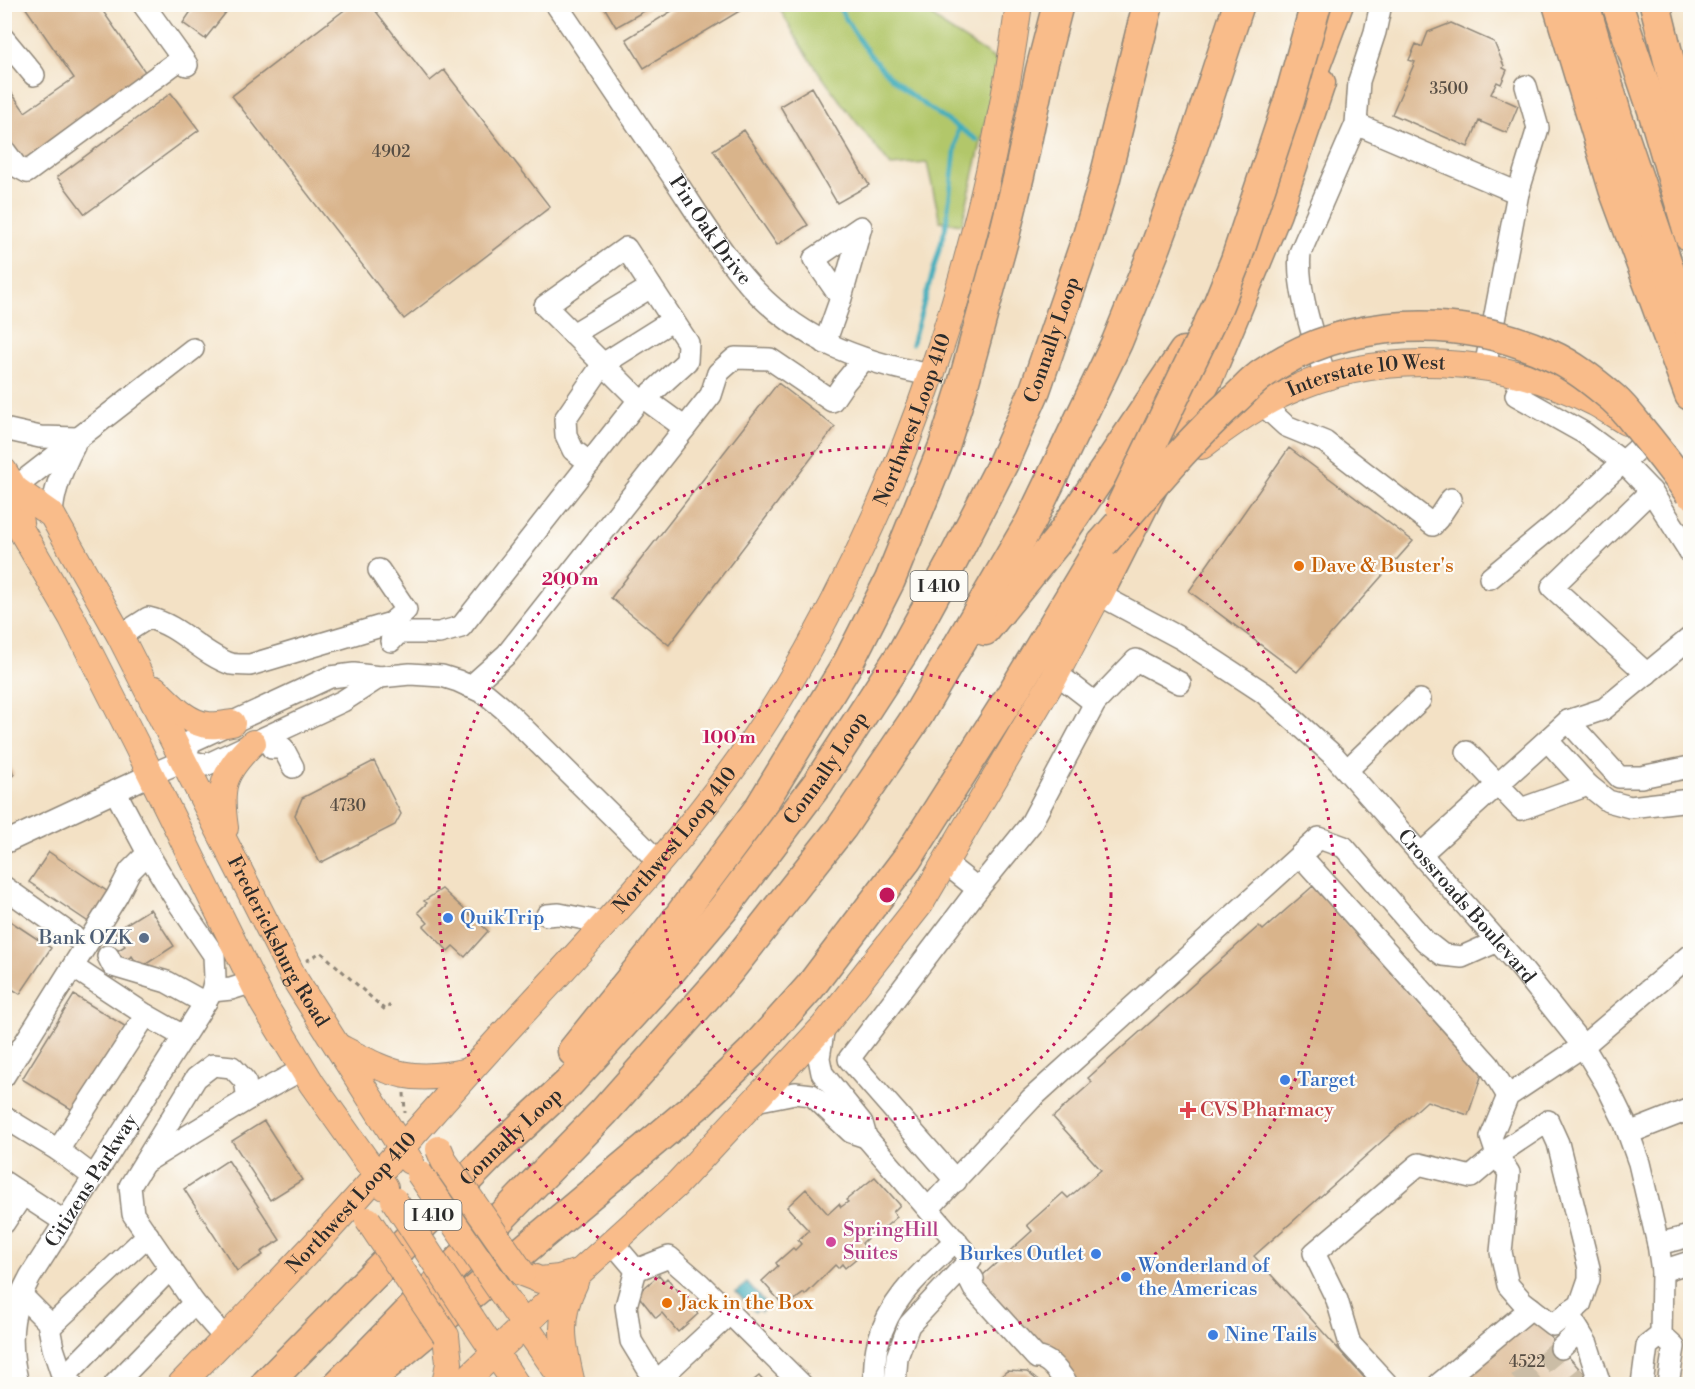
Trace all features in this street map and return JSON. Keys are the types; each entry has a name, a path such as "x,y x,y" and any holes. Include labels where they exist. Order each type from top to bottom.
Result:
{"highway":[{"path":"494,1152 655,949 759,809 848,663 890,580 944,446 960,392 1019,175 1041,70 1058,4"},
{"path":"1019,175 1078,4"},
{"name":"I 410","path":"339,1384 603,1113 727,973 842,826 918,715 1032,521 1117,342 1190,154 1239,4"},
{"path":"364,1384 697,1105 743,1061 810,987 907,859 1015,689 1102,544 1135,479 1218,305 1236,260 1289,101 1316,4"},
{"path":"918,715 1058,540 1166,381 1209,311 1253,224 1338,4"},
{"path":"1098,594 1209,375 1276,213 1347,4"},
{"path":"1558,4 1614,189 1690,396"},
{"path":"1584,4 1617,117 1690,332"},
{"path":"1617,4 1653,110 1690,237"},
{"path":"1655,4 1690,146"},
{"name":"Connally Loop","path":"266,1384 494,1152 570,1082 661,982 723,909 831,765 903,652 950,566 1003,463 1035,390 1088,236 1105,178 1146,10"},
{"path":"1102,544 1209,423 1263,373 1310,347 1352,334 1396,328 1444,326 1492,334 1550,355 1585,376 1616,400 1690,493"}],"main road":[{"name":"Northwest Loop 410","path":"181,1384 331,1227 469,1071 660,863 735,764 780,699 879,509 932,375 962,278 993,153 1019,4"},
{"name":"Interstate 10 West","path":"1098,594 1155,497 1196,451 1239,417 1287,392 1325,377 1358,370 1406,363 1444,364 1485,368 1558,387 1595,403 1628,423 1663,451 1690,485"},
{"name":"Fredericksburg Road","path":"8,485 52,515 120,636 185,760 289,969 400,1148 566,1384"},
{"name":"Fredericksburg Road","path":"8,485 21,530 72,618 253,982 303,1069 394,1200 516,1384"},
{"path":"462,1384 676,1185 824,1026 921,903 1056,673 1098,594"},
{"path":"139,673 188,717 207,725 232,723"},
{"path":"227,846 221,806 223,784 236,760 277,747"},
{"path":"336,1046 386,1071 402,1075 423,1078 469,1071"},
{"path":"440,1104 437,1132 439,1149 444,1161 522,1273 540,1280 559,1278 581,1271"},
{"path":"331,1227 359,1216 368,1220 446,1336 450,1364 446,1384"},
{"path":"572,1384 565,1347 563,1316 566,1301 581,1271"}],"street":[{"path":"4,150 16,165 27,172 184,62 143,4"},
{"name":"Pin Oak Drive","path":"556,4 742,277 783,317 825,343 864,359 900,370 932,375"},
{"path":"1325,377 1301,286 1300,253 1356,124 1359,81 1375,32 1381,4"},
{"path":"4,39 34,75"},
{"path":"1485,368 1518,193 1538,128 1526,86"},
{"path":"1356,124 1518,193"},
{"path":"120,636 148,618 162,621 232,664 250,665 391,632 439,633 460,627 642,400 687,361 688,343 626,248 545,306 642,400 685,428"},
{"path":"573,334 651,287"},
{"path":"825,343 841,298"},
{"path":"590,463 573,450 566,435 566,419 603,364 673,320"},
{"path":"8,485 78,438 193,349"},
{"path":"470,687 507,654 711,395 718,373 735,358 770,359 832,401 864,359"},
{"path":"1524,377 1516,395 1584,433 1623,462 1651,491 1690,552"},
{"path":"1263,405 1286,426 1325,442 1435,523 1451,499"},
{"path":"4,429 45,437 78,438"},
{"path":"52,515 52,506 63,467 78,438"},
{"path":"1490,578 1558,522 1648,439"},
{"path":"1647,674 1552,587 1651,491"},
{"path":"378,570 406,610 391,632 388,676"},
{"name":"Crossroads Boulevard","path":"1098,594 1182,639 1264,693 1334,756 1498,941 1583,1046 1606,1084 1629,1133 1639,1163 1659,1244 1662,1270 1661,1335 1674,1347 1668,1384"},
{"path":"1421,854 1568,720 1604,709 1690,638"},
{"path":"956,1181 849,1059 978,889 1030,825 1095,703 1136,660 1180,682"},
{"path":"1056,673 1095,703"},
{"path":"185,760 190,742 330,677 354,674 442,676 486,694 504,709 660,863"},
{"path":"6,844 185,760 206,765 277,747 343,701 388,676"},
{"path":"1347,770 1420,700"},
{"path":"1568,720 1619,777 1641,777 1690,767"},
{"path":"1547,740 1588,785 1608,801 1630,807 1690,800"},
{"path":"1467,752 1521,809 1588,785"},
{"name":"Citizens Parkway","path":"18,1384 8,1325 17,1303 30,1276 208,997 216,968 214,955 173,895 115,791"},
{"path":"928,1208 956,1181 1031,1099 1319,838 1344,847 1425,941 1443,955 1462,957 1498,941"},
{"path":"4,1076 117,896 130,871 148,853"},
{"path":"1300,855 1489,1065 1508,1096"},
{"path":"945,863 978,889"},
{"path":"4,888 74,937"},
{"path":"547,915 560,914 605,923"},
{"path":"1387,1384 1350,1344 1337,1300 1314,1253 1419,1164 1471,1177 1497,1155 1548,1121 1557,1143 1589,1268 1589,1279 1580,1305 1552,1324 1531,1308 1508,1285 1500,1252 1509,1173 1497,1155 1491,1137 1508,1096 1583,1046 1690,955"},
{"path":"108,956 112,966 208,997 253,982"},
{"path":"73,967 146,1015 183,1036"},
{"path":"58,1150 146,1015"},
{"path":"824,1026 819,1058 822,1073 862,1123 866,1137 971,1259 909,1325 897,1358 894,1384"},
{"path":"225,1338 194,1303 133,1214 130,1186 141,1164 196,1078 213,1065 232,1067 245,1081 248,1099"},
{"path":"141,1164 248,1099 303,1069"},
{"path":"755,1101 795,1093 812,1095 850,1132 866,1137"},
{"path":"1629,1133 1690,1109"},
{"path":"4,1117 58,1150 94,1177"},
{"path":"112,1147 141,1164"},
{"path":"4,1182 65,1221"},
{"path":"4,1222 23,1194"},
{"path":"49,1328 148,1235"},
{"path":"1659,1244 1690,1236"},
{"path":"874,1384 877,1344 888,1314 906,1288 956,1240"},
{"path":"613,1243 636,1270"},
{"path":"636,1270 669,1257 801,1384"},
{"path":"1662,1270 1690,1262"},
{"path":"964,1267 973,1279 971,1283 974,1289 1034,1355 1046,1360 1066,1382"},
{"path":"21,1295 48,1322 52,1348 61,1372 69,1380 171,1268"},
{"path":"636,1270 627,1306 631,1341 654,1383 729,1314"},
{"path":"115,1384 194,1303"},
{"path":"1439,1384 1531,1308"},
{"path":"1568,1313 1587,1344 1594,1376"},
{"path":"1561,1348 1579,1331"},
{"path":"1642,1384 1647,1346 1661,1335"}],"path":[{"path":"305,962 321,952 385,1010 390,1005"},
{"path":"402,1116 406,1113 404,1092"}],"green space":[{"path":"778,5 920,5 945,27 1000,62 962,224 940,221 927,163 891,166 816,68"}],"water":[{"path":"747,1283 765,1303 761,1312 759,1309 755,1312 736,1292"}],"building":[{"path":"23,4 98,4 148,76 22,164 4,139 4,82 25,112 74,78"},
{"path":"196,4 219,4 227,11 205,39 183,23"},
{"path":"683,4 741,4 743,9 644,68 626,39"},
{"path":"351,5 371,5 430,81 444,70 550,207 404,319 232,96"},
{"path":"603,5 646,5 648,9 616,27"},
{"path":"1451,23 1494,42 1503,68 1507,70 1501,84 1497,82 1491,94 1518,106 1507,133 1479,121 1468,147 1392,114 1415,62 1409,60 1416,44 1422,47 1428,32"},
{"path":"812,87 869,185 837,203 780,106"},
{"path":"171,93 199,130 85,214 57,177"},
{"path":"744,130 808,225 777,245 713,150"},
{"path":"778,383 835,427 669,645 611,598"},
{"name":"Dave & Buster's","path":"1289,448 1413,541 1297,672 1189,591"},
{"path":"5,753 14,775 5,779"},
{"path":"374,761 401,814 395,825 320,863 295,815 302,798"},
{"path":"49,852 114,896 93,925 29,882"},
{"name":"Target","path":"1313,886 1482,1074 1468,1115 1427,1101 1254,1256 1370,1384 1075,1384 1038,1356 973,1284 1032,1231 1027,1225 1063,1193 1068,1198 1101,1170 1053,1117 1092,1082 1088,1078 1259,926 1263,930"},
{"name":"QuikTrip","path":"442,889 488,931 465,957 453,946 448,951 424,926 428,923 418,912 427,903 424,901"},
{"name":"Bank OZK","path":"150,909 174,946 140,968 132,956 119,964 112,954 125,946 115,931"},
{"path":"4,917 51,948 20,994 4,984"},
{"path":"74,995 128,1028 76,1112 22,1079"},
{"path":"264,1121 302,1180 270,1200 232,1141"},
{"path":"228,1160 280,1240 261,1252 263,1255 237,1271 184,1189"},
{"name":"SpringHill Suites","path":"875,1177 900,1205 893,1212 897,1217 877,1234 875,1231 862,1243 865,1247 857,1254 859,1256 845,1268 842,1264 838,1268 835,1265 805,1295 804,1293 785,1307 762,1281 778,1266 776,1263 801,1244 798,1240 809,1231 787,1207 806,1189 828,1214 839,1204 841,1207 848,1202 846,1200"},
{"name":"Jack in the Box","path":"659,1275 664,1281 667,1278 698,1314 678,1332 662,1313 656,1318 637,1294"},
{"path":"1532,1316 1593,1384 1456,1384"},
{"path":"1007,1371 1027,1372 1042,1384 992,1384"},
{"path":"759,1376 766,1384 749,1384"}],"waterway":[{"path":"837,4 862,44 891,77 926,106 977,140"},
{"path":"912,344 946,226 958,127"}],"tunnel":[{"path":"1518,1384 1561,1348"},
{"path":"1576,1384 1586,1376"}],"place":[{"name":"Dave & Buster's","path":"1299,566"},
{"name":"QuikTrip","path":"448,918"},
{"name":"Bank OZK","path":"144,938"},
{"name":"Target","path":"1285,1080"},
{"name":"CVS Pharmacy","path":"1188,1110"},
{"name":"SpringHill Suites","path":"831,1242"},
{"name":"Burkes Outlet","path":"1096,1254"},
{"name":"Wonderland of the Americas","path":"1126,1277"},
{"name":"Jack in the Box","path":"667,1303"},
{"name":"Nine Tails","path":"1213,1335"}]}
